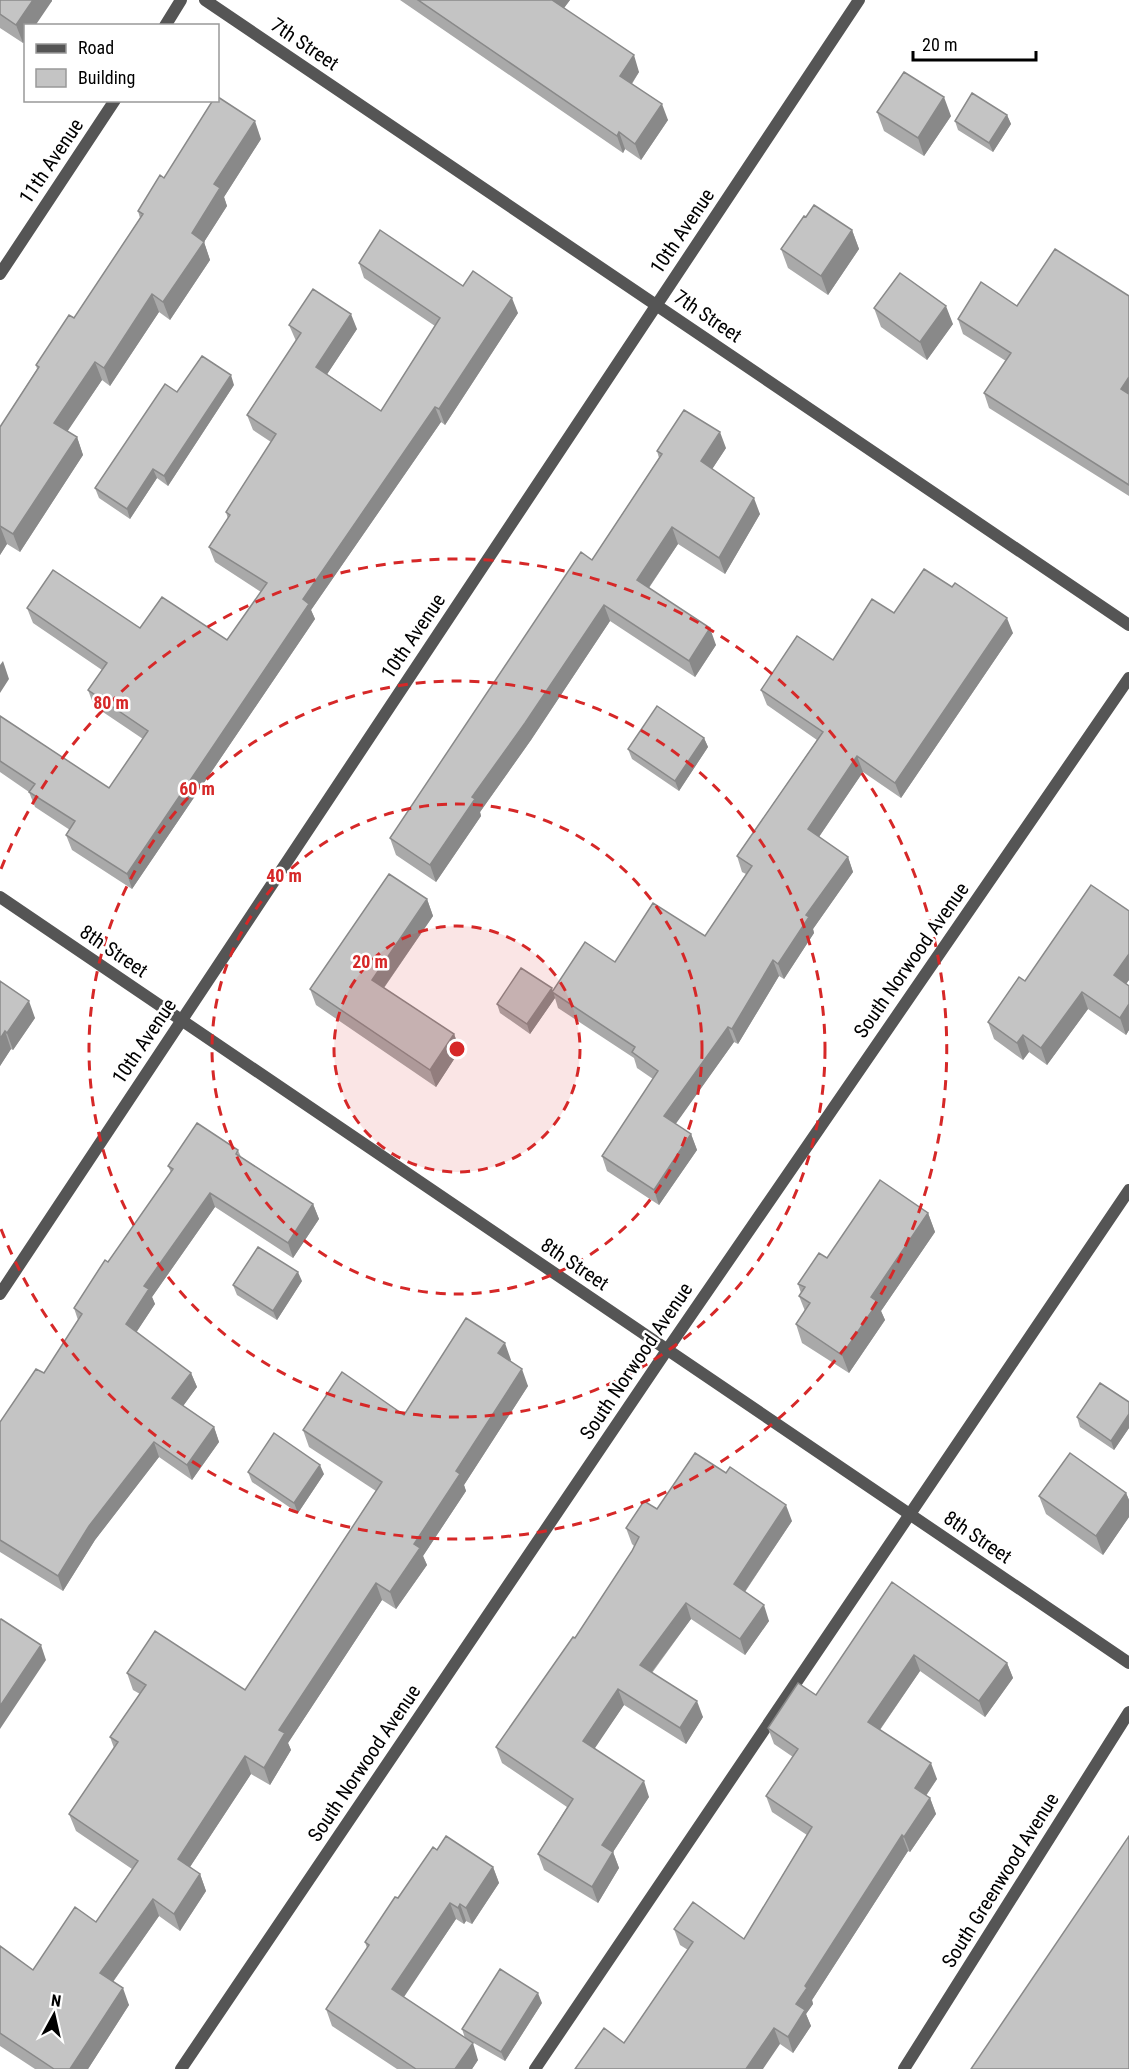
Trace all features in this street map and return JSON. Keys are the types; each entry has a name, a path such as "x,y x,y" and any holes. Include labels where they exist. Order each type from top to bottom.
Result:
{"street":[{"path":"166,24 182,0"},
{"name":"7th Street","path":"205,0 1129,625"},
{"name":"10th Avenue","path":"0,1294 859,0"},
{"name":"11th Avenue","path":"0,274 114,102"},
{"name":"South Norwood Avenue","path":"181,2069 667,1350 1129,678"},
{"name":"8th Street","path":"0,897 1129,1663"},
{"path":"535,2069 912,1515 1129,1190"},
{"name":"South Greenwood Avenue","path":"903,2069 1129,1712"}],"building":[{"path":"0,0 33,0 16,25 0,14"},
{"path":"418,0 552,0 634,55 620,76 662,104 635,144 619,132 617,136"},
{"path":"904,72 944,97 918,138 877,112"},
{"path":"972,93 1007,115 989,143 955,121"},
{"path":"219,98 255,121 214,184 220,188 192,233 204,242 163,302 152,294 104,368 95,362 54,423 77,437 13,534 0,526 0,427 39,367 36,365 69,315 74,318 143,214 138,211 160,175 164,178 212,102 219,102"},
{"path":"814,205 852,230 821,276 781,249"},
{"path":"380,230 463,286 473,271 512,298 439,409 435,407 303,599 309,604 127,874 66,835 75,821 29,792 35,784 0,761 0,716 109,788 148,731 88,690 107,663 27,608 53,570 140,628 162,597 227,640 267,583 209,547 230,515 226,512 276,434 247,415 301,333 289,325 313,289 351,314 316,367 381,411 440,318 359,263"},
{"path":"1055,249 1129,296 1129,377 1121,389 1129,394 1129,485 984,393 1011,353 958,319 981,282 1017,306"},
{"path":"900,273 946,306 920,342 874,308"},
{"path":"202,356 231,375 164,476 153,469 127,509 95,488 165,384 177,392"},
{"path":"684,410 720,432 701,461 754,498 719,558 672,527 637,580 710,628 689,661 604,605 472,797 475,799 430,865 390,838 581,552 592,560 662,454 657,451"},
{"path":"924,569 952,587 955,583 1007,618 895,783 857,756 808,829 848,857 806,915 809,917 778,964 773,960 732,1029 728,1027 664,1116 691,1134 654,1190 602,1156 658,1071 632,1052 635,1047 552,992 585,942 615,962 653,903 705,936 752,866 737,856 823,732 761,690 797,636 833,660 872,599 894,613"},
{"path":"657,706 704,738 675,781 628,749"},
{"path":"389,874 427,899 372,980 454,1034 430,1070 310,989"},
{"path":"1091,885 1129,911 1129,954 1114,975 1129,986 1129,1004 1120,1018 1082,992 1041,1048 1023,1035 1017,1043 988,1022 1019,977 1025,981"},
{"path":"521,968 552,988 527,1024 497,1004"},
{"path":"0,981 29,1001 7,1033 5,1031 0,1039"},
{"path":"197,1123 238,1150 236,1154 313,1204 288,1243 210,1193 144,1286 149,1289 126,1324 191,1373 172,1398 214,1427 187,1465 154,1442 89,1526 58,1576 0,1540 0,1422 36,1369 44,1373 82,1314 74,1308 105,1260 108,1262 173,1169 168,1166"},
{"path":"880,1180 928,1213 871,1297 878,1302 842,1355 796,1324 810,1303 799,1296 805,1287 798,1284 819,1253 827,1258"},
{"path":"258,1247 298,1272 273,1311 233,1285"},
{"path":"466,1318 505,1343 498,1353 522,1369 456,1471 460,1474 414,1544 420,1548 390,1592 376,1583 279,1730 285,1733 264,1768 245,1756 178,1859 200,1874 174,1914 153,1899 100,1973 123,1988 70,2069 54,2069 0,2033 0,1946 33,1970 75,1907 96,1922 138,1861 69,1814 118,1742 110,1737 146,1685 127,1673 155,1631 245,1690 382,1482 303,1430 342,1372 404,1415"},
{"path":"1100,1383 1129,1402 1129,1414 1111,1441 1077,1417"},
{"path":"274,1433 320,1465 294,1503 248,1472"},
{"path":"695,1453 726,1473 730,1467 786,1505 734,1584 764,1605 740,1639 686,1603 640,1665 697,1701 680,1728 618,1689 583,1741 644,1781 602,1845 613,1852 592,1887 538,1854 573,1799 496,1747 573,1637 575,1638 632,1551 639,1537 626,1528 644,1501 657,1509"},
{"path":"1070,1453 1126,1493 1096,1536 1039,1496"},
{"path":"892,1582 1007,1663 979,1701 914,1655 868,1722 931,1763 915,1788 930,1798 904,1837 902,1835 805,1986 807,1988 796,2004 805,2010 788,2037 774,2028 746,2069 575,2069 604,2028 624,2043 693,1942 674,1929 693,1902 744,1939 812,1827 766,1796 798,1749 768,1728 798,1683 816,1695"},
{"path":"0,1620 41,1645 0,1706"},
{"path":"446,1836 493,1867 466,1908 460,1904 458,1908 450,1903 392,1989 473,2043 455,2069 416,2069 326,2009 369,1945 365,1942 395,1897 398,1898 433,1847 437,1850"},
{"path":"1129,1836 1129,2069 971,2069"},
{"path":"500,1969 538,1993 501,2052 462,2029"}]}
